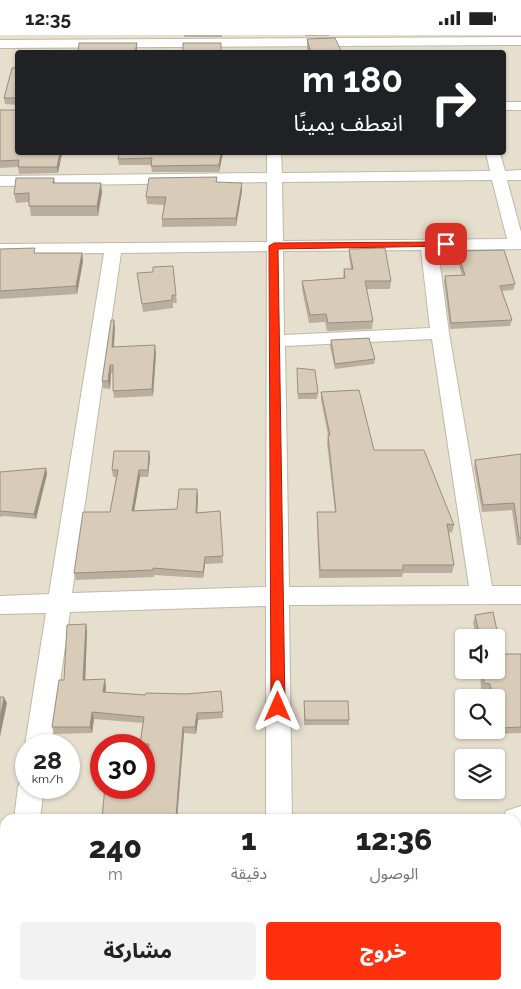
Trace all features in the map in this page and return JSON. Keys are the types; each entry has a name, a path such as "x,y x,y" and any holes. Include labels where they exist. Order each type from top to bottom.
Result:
{"street":[{"path":"2,43 465,43 521,41"},
{"path":"506,106 521,106"},
{"path":"274,155 279,814"},
{"path":"0,249 518,244 493,155"},
{"path":"0,181 521,175"},
{"path":"428,245 440,333 482,596"},
{"path":"40,734 113,248"},
{"path":"275,341 440,333"},
{"path":"0,605 277,596 521,595"},
{"path":"27,814 29,799"}],"shaded area":[{"path":"0,35 521,35 521,814 0,814"}],"building":[{"path":"335,38 341,50 310,50 307,39"},
{"path":"79,43 137,43 136,50 78,50"},
{"path":"183,43 221,43 221,50 183,50"},
{"path":"12,68 15,68 15,98 4,98"},
{"path":"0,110 15,110 15,155 60,155 57,167 18,167 19,160 0,161"},
{"path":"119,155 221,155 219,165 151,166 152,158 118,159"},
{"path":"217,177 216,182 242,183 236,218 162,219 166,197 146,197 149,178"},
{"path":"16,178 54,178 53,183 101,183 97,206 29,206 29,193 14,194"},
{"path":"35,248 34,253 82,253 76,286 0,291 0,249"},
{"path":"385,248 391,281 365,281 373,321 328,323 326,314 310,315 302,281 345,278 344,269 353,269 349,249"},
{"path":"504,250 515,284 500,286 512,320 451,323 445,276 465,275 457,251"},
{"path":"173,266 176,295 172,295 172,300 142,304 137,273 153,272 153,267"},
{"path":"111,320 114,320 112,347 155,345 152,389 113,391 113,365 110,365 108,381 102,381"},
{"path":"369,338 375,359 335,364 331,340"},
{"path":"297,368 315,370 318,393 298,394"},
{"path":"359,390 374,450 424,450 454,525 447,524 454,565 403,565 403,570 320,570 317,512 336,512 328,435 330,435 321,392"},
{"path":"114,451 149,451 148,470 139,470 132,511 177,509 179,489 197,489 196,513 220,511 223,556 205,557 203,572 153,568 153,570 74,573 83,512 110,512 118,470 112,470"},
{"path":"521,454 521,538 519,538 514,503 483,505 475,460"},
{"path":"46,468 34,514 0,511 0,472"},
{"path":"493,612 497,629 478,629 475,615"},
{"path":"86,624 83,680 105,679 103,692 145,695 146,693 186,694 221,691 223,712 197,713 195,727 183,727 176,814 102,814 104,799 155,799 155,734 141,734 144,717 92,712 90,727 52,727 59,680 64,680 67,625"},
{"path":"505,654 521,654 521,727 505,728 505,689 491,689 490,684 484,683 484,679 505,679"},
{"path":"0,697 4,697 0,719"},
{"path":"304,701 348,701 349,720 305,720"}],"route":[{"path":"278,707 274,246 446,244"}]}
